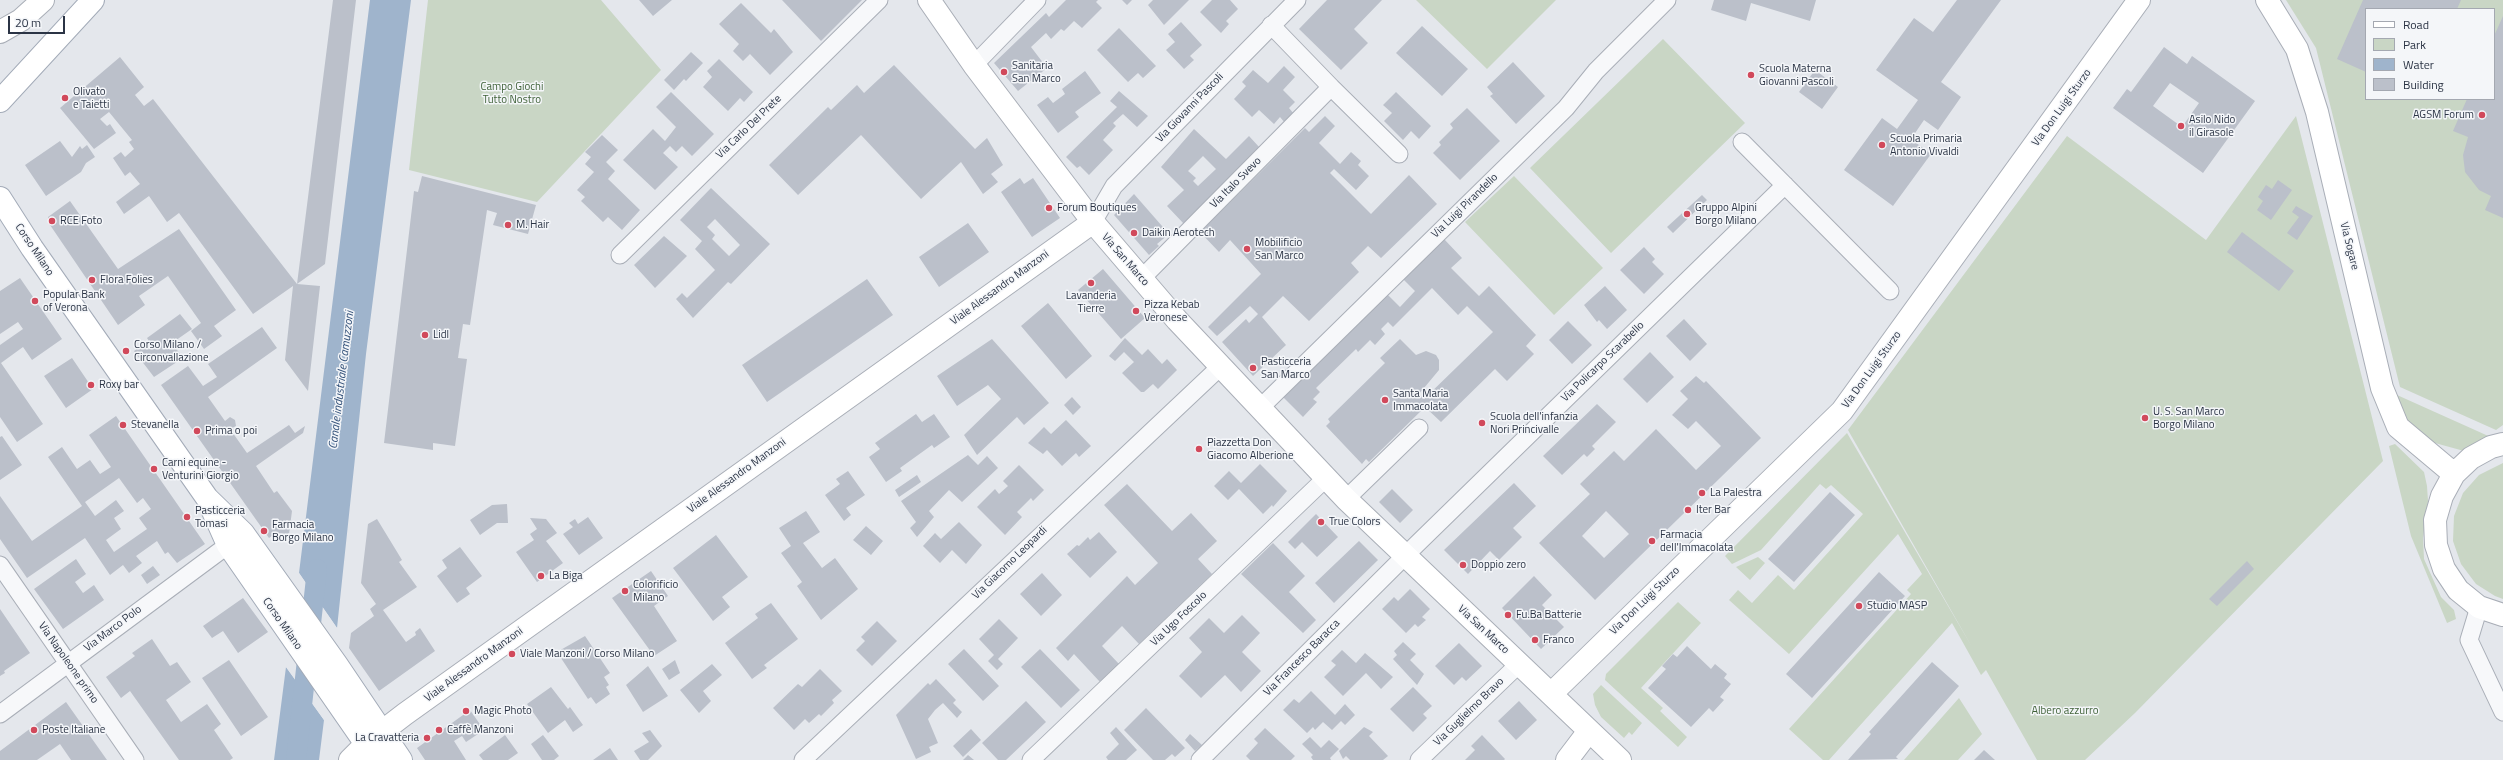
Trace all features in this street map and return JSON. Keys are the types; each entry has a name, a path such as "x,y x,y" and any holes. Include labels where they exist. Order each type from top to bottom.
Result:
{"street":[{"path":"0,32 21,20 43,0"},
{"path":"0,101 93,0"},
{"name":"Via Carlo Del Prete","path":"620,254 879,0"},
{"name":"Via San Marco","path":"929,0 974,65 1093,222 1141,279 1259,409 1346,499 1620,760"},
{"path":"974,65 1037,0"},
{"name":"Via Giovanni Pascoli","path":"1093,222 1114,186 1297,0"},
{"name":"Via Luigi Pirandello","path":"1259,409 1566,108 1596,71 1667,0"},
{"name":"Via Don Luigi Sturzo","path":"1551,694 1842,411 2139,0"},
{"name":"Via Sogare","path":"2267,0 2296,49 2317,112 2382,388 2398,427 2454,474"},
{"path":"1271,25 1399,154"},
{"name":"Via Italo Svevo","path":"1141,279 1331,87"},
{"path":"1742,142 1890,290"},
{"name":"Via Policarpo Scarabello","path":"1405,556 1785,185"},
{"name":"Corso Milano","path":"0,198 32,248 207,498 243,533 337,665 375,745"},
{"name":"Viale Alessandro Manzoni","path":"350,760 375,745 1093,222"},
{"name":"Via Giacomo Leopardi","path":"802,760 1220,366"},
{"path":"1346,499 1419,428"},
{"path":"2503,444 2491,447 2471,458 2454,474 2442,496 2435,520 2436,545 2444,569 2455,585 2479,607 2503,616"},
{"name":"Via Ugo Foscolo","path":"1031,760 1326,478"},
{"name":"Corso Milano","path":"207,498 228,545 332,694 375,745 401,760"},
{"name":"Via Marco Polo","path":"0,714 228,545"},
{"name":"Via Francesco Baracca","path":"1200,760 1405,556"},
{"name":"Via Napoleone primo","path":"0,565 135,760"},
{"path":"2479,607 2469,640 2503,712"},
{"name":"Via Guglielmo Bravo","path":"1419,760 1519,664"},
{"path":"1567,760 1589,731"}],"green space":[{"name":"Campo Giochi Tutto Nostro","path":"428,0 601,0 661,70 537,202 409,170"},
{"path":"1416,0 1556,0 1487,69"},
{"path":"2286,0 2503,0 2503,425 2496,430 2400,387 2316,48"},
{"path":"1663,39 1745,123 1611,253 1530,168"},
{"name":"U. S. San Marco Borgo Milano","path":"2296,116 2383,461 2135,713 2085,760 2037,760 1986,670 1981,675 1952,623 1829,760 1823,760 1789,729 1911,594 1907,590 1922,574 1898,534 1789,654 1729,600 1738,590 1752,603 1778,575 1794,590 1863,514 1831,485 1826,489 1820,484 1761,550 1732,564 1725,556 1847,433 1972,647 1848,430 2067,136 2206,240"},
{"path":"1514,176 1603,268 1554,315 1465,222"},
{"path":"2397,395 2495,439 2464,451 2435,443 2421,435 2409,424 2402,413"},
{"path":"2395,444 2424,472 2428,501 2423,538 2424,559 2441,597 2454,610 2456,619 2447,623 2411,536 2389,446"},
{"path":"2503,463 2503,599 2495,596 2476,584 2461,564 2453,541 2454,516 2463,493 2479,475"},
{"path":"1758,557 1765,563 1750,580 1736,567"},
{"path":"1678,602 1701,623 1641,688 1663,708 1660,711 1687,737 1678,747 1605,680 1606,674"},
{"path":"1601,685 1642,723 1632,735 1629,732 1624,738 1601,717 1595,705 1593,694"},
{"path":"1959,698 1982,734 1958,760 1904,760"}],"water":[{"path":"370,0 411,0 366,354 337,628 299,573"},
{"path":"286,667 324,720 319,760 274,760"}],"pier":[{"path":"299,573 337,628 337,630 298,576"},
{"path":"286,665 325,717 324,720 286,667"}],"building":[{"path":"333,0 356,0 325,264 297,284"},
{"path":"639,0 672,0 653,16"},
{"path":"782,0 862,0 821,41"},
{"path":"1066,0 1098,0 1096,2 1102,8 1082,28 1074,21 1064,31 1061,29 1051,39 1046,33 1031,47 1047,68 1018,91 994,63 1046,13 1049,17"},
{"path":"1122,0 1132,0 1127,5"},
{"path":"1153,0 1189,0 1164,25 1148,5"},
{"path":"1212,0 1230,0 1238,9 1226,21 1229,24 1221,33 1200,12"},
{"path":"1327,0 1382,0 1354,29 1368,43 1341,70 1299,29"},
{"path":"1714,0 1816,0 1810,21 1751,3 1746,21 1711,10"},
{"path":"1957,0 2001,0 1941,82 1961,97 1938,130 1924,120 1911,139 1931,154 1893,206 1844,170 1882,118 1897,129 1918,100 1876,70 1914,18 1933,32"},
{"path":"2363,0 2461,0 2457,8 2365,8 2365,72 2337,59"},
{"path":"741,3 771,33 774,29 793,52 770,75 750,54 743,61 733,51 739,44 719,24"},
{"name":"AGSM Forum","path":"2503,16 2503,218 2485,210 2491,196 2479,190 2465,172 2463,155 2468,137 2453,131 2467,100 2495,100 2495,34"},
{"path":"1181,22 1202,45 1190,56 1194,60 1184,69 1166,50 1175,42 1168,34"},
{"path":"1422,26 1468,69 1442,96 1396,53"},
{"path":"1119,28 1156,66 1143,78 1138,73 1128,82 1097,50"},
{"path":"2164,47 2187,64 2192,56 2255,101 2203,173 2113,108 2127,89 2131,92","holes":["2170,83 2199,103 2182,127 2153,106"]},
{"path":"691,52 703,63 686,81 684,79 674,90 664,80"},
{"path":"120,57 144,87 135,95 144,106 153,99 297,284 320,286 308,391 285,360 293,286 253,314 179,213 167,222 149,196 124,214 116,202 140,184 130,172 125,176 113,158 121,152 125,157 134,149 129,142 132,140 109,112 100,119 107,126 110,124 116,133 94,149 60,108"},
{"path":"719,59 753,92 744,102 740,98 728,111 703,87 712,77 707,71"},
{"path":"1513,62 1545,96 1516,124 1490,96 1493,94 1487,87"},
{"path":"894,65 975,149 987,138 1003,165 991,174 998,182 983,194 961,162 921,199 861,135 798,195 769,165 828,107 831,110 857,85 864,93"},
{"path":"1284,66 1295,77 1283,90 1295,102 1289,108 1294,114 1285,123 1280,117 1274,124 1259,110 1252,117 1234,99 1246,86 1242,82 1253,70 1268,83"},
{"path":"1815,70 1838,87 1822,109 1799,92"},
{"path":"1085,71 1101,93 1075,112 1079,117 1058,133 1037,105 1048,97 1053,103 1065,94 1062,89"},
{"path":"1119,91 1148,116 1137,127 1123,114 1113,123 1116,126 1103,140 1113,150 1089,175 1080,166 1077,168 1066,157 1117,107 1110,101"},
{"path":"671,92 714,134 692,156 682,146 676,152 670,146 663,153 678,167 655,190 623,160 653,129 665,141 676,127 656,107"},
{"path":"1396,92 1431,126 1419,139 1411,131 1403,140 1384,121 1392,113 1383,105"},
{"path":"1467,108 1500,141 1460,180 1433,153 1441,145 1439,142 1453,128 1450,124"},
{"path":"1325,116 1335,126 1319,143 1340,164 1351,152 1361,161 1358,165 1369,176 1356,190 1334,169 1330,173 1371,214 1409,175 1437,204 1381,258 1368,246 1351,263 1359,272 1309,321 1283,296 1262,317 1286,345 1253,376 1222,342 1246,319 1249,323 1258,314 1250,306 1217,336 1208,327 1261,274 1230,240 1219,252 1200,232 1305,128 1309,132"},
{"path":"1194,129 1226,159 1249,136 1260,148 1184,224 1167,206 1184,190 1161,167","holes":["1203,156 1216,169 1198,186 1193,181 1196,178 1188,171"]},
{"path":"602,135 618,150 606,162 615,171 608,179 640,210 622,230 608,217 603,222 581,201 585,197 577,190 594,172 585,164 591,157 585,152"},
{"path":"60,141 72,157 80,146 82,149 87,145 95,157 86,163 81,172 46,196 25,165"},
{"path":"422,176 536,205 528,234 493,225 497,213 487,210 470,325 463,324 458,358 467,359 455,446 433,443 433,450 384,443 414,191 418,192"},
{"path":"1020,178 1024,184 1033,178 1060,218 1032,237 1001,192"},
{"path":"2278,180 2292,190 2271,220 2257,210 2263,201 2258,197 2266,185 2272,189"},
{"path":"711,188 770,244 731,284 728,282 693,318 676,299 682,293 687,298 715,270 695,249 702,241 680,220","holes":["715,219 740,245 729,256 712,239 715,235 707,227"]},
{"path":"1134,194 1169,234 1157,244 1159,246 1149,255 1114,215"},
{"name":"Gruppo Alpini Borgo Milano","path":"1702,195 1707,200 1673,233 1667,227"},
{"path":"70,201 118,269 179,229 236,310 214,326 222,336 204,349 191,331 201,323 168,276 139,296 145,305 118,325 48,222 48,217"},
{"path":"2296,206 2313,216 2297,240 2287,233 2299,217 2292,212"},
{"path":"968,223 989,252 939,287 919,257"},
{"path":"2242,232 2294,271 2279,291 2227,252"},
{"path":"664,236 687,256 655,288 634,265"},
{"path":"1444,239 1462,258 1451,268 1479,296 1489,286 1536,335 1526,346 1534,354 1507,381 1495,369 1441,422 1425,407 1369,462 1366,459 1362,464 1326,426 1330,422 1328,419 1385,363 1380,358 1400,339 1416,355 1426,351 1436,355 1439,360 1439,370 1419,394 1424,399 1493,332 1467,306 1458,315 1432,288 1393,327 1388,322 1381,329 1385,334 1375,345 1370,340 1358,352 1356,349 1316,388 1320,392 1313,399 1317,402 1303,417 1282,396 1387,294 1400,307 1415,291 1403,279"},
{"path":"1644,247 1655,259 1652,262 1664,274 1644,294 1620,270"},
{"path":"1103,269 1145,318 1121,339 1078,290"},
{"path":"20,278 62,339 32,360 23,347 1,363 43,424 17,442 0,417 0,345 23,329 18,322 0,334 0,291"},
{"path":"867,279 893,315 767,402 742,365"},
{"path":"1605,286 1627,310 1607,329 1599,320 1597,322 1584,305"},
{"path":"1048,303 1092,356 1066,379 1021,326"},
{"path":"180,314 192,329 172,343 183,358 154,377 134,351 149,341 147,338"},
{"path":"1684,319 1707,344 1690,361 1666,336"},
{"path":"1568,321 1592,345 1572,364 1549,340"},
{"path":"262,327 277,348 208,397 225,421 230,417 235,420 236,426 230,429 247,453 289,425 295,433 305,426 303,433 256,466 274,493 277,491 292,511 289,534 276,533 269,538 161,385 188,366 203,386 217,377 208,364"},
{"path":"1125,338 1142,355 1148,349 1162,364 1167,359 1177,370 1158,389 1153,384 1144,392 1141,392 1122,373 1134,362 1124,352 1115,361 1109,356"},
{"path":"992,339 1049,403 1024,425 1017,417 977,455 964,435 1001,399 988,385 957,406 937,376"},
{"path":"1650,352 1674,377 1647,403 1623,379"},
{"path":"72,358 93,389 66,408 44,376"},
{"path":"1696,376 1704,383 1706,381 1761,438 1595,600 1539,543 1590,494 1580,484 1614,451 1624,461 1656,429 1696,470 1721,446 1696,421 1688,429 1672,415 1688,399 1680,391","holes":["1606,511 1629,534 1604,558 1582,536"]},
{"path":"1072,397 1081,407 1073,415 1064,405"},
{"path":"1597,404 1616,422 1592,446 1595,449 1587,457 1584,454 1562,475 1543,456"},
{"path":"916,414 922,422 934,414 950,437 934,448 932,445 900,468 902,471 886,482 869,457 880,449 875,443"},
{"path":"116,416 205,544 177,563 168,552 165,554 157,541 136,556 142,563 129,573 123,565 110,575 85,538 27,578 0,539 0,496 32,541 82,506 48,457 62,447 77,469 90,460 100,474 111,467 89,435","holes":["119,478 137,503 143,498 151,509 139,518 147,529 114,552 106,540 121,529 114,518 124,511 116,500 95,516 85,502"]},
{"path":"1066,420 1091,446 1079,457 1076,453 1062,466 1047,450 1043,454 1028,443 1044,427 1051,434"},
{"path":"2,436 22,465 0,480 0,437"},
{"path":"968,455 978,465 987,456 998,468 962,502 949,490 929,511 934,517 917,537 910,528 916,522 901,501"},
{"path":"1260,464 1287,491 1273,507 1272,505 1263,514 1239,489 1228,500 1214,486 1229,471 1241,483"},
{"path":"1019,465 1044,490 1033,501 1031,498 1017,512 1022,517 1005,535 977,507 995,489 999,494 1008,486 1003,481"},
{"path":"848,471 865,495 846,508 851,515 844,521 825,495 840,484 836,479"},
{"path":"917,475 921,482 899,497 895,490"},
{"path":"1514,483 1536,506 1513,528 1522,537 1499,560 1490,551 1468,574 1444,550"},
{"path":"1127,484 1172,531 1191,513 1217,541 1198,559 1212,574 1139,644 1122,626 1102,646 1119,664 1100,682 1074,654 1068,661 1056,648 1127,576 1135,585 1158,563 1104,505"},
{"path":"1392,489 1413,510 1400,523 1379,502"},
{"path":"1830,492 1855,515 1794,582 1768,559"},
{"path":"507,504 508,523 497,523 480,535 470,520 492,505"},
{"path":"806,511 820,532 803,543 822,568 835,558 858,589 821,620 797,586 802,582 781,553 791,546 779,528"},
{"path":"1316,514 1338,537 1317,557 1302,542 1295,549 1288,542"},
{"path":"588,517 603,538 579,555 563,534 573,527 569,523 575,519 578,524"},
{"path":"530,518 546,519 557,533 546,541 563,563 537,582 516,552 534,540 530,534 537,529"},
{"path":"377,519 402,560 399,562 417,587 383,610 406,642 416,635 415,632 420,628 435,651 379,691 349,648 351,633 374,616 370,609 376,604 361,583 368,524"},
{"path":"959,522 982,545 966,564 952,550 940,563 923,546 935,533 941,539"},
{"path":"866,526 883,541 871,555 853,540"},
{"path":"1099,532 1117,552 1090,578 1067,554 1077,545 1079,546 1088,537 1090,540"},
{"path":"716,535 748,577 722,597 730,607 713,621 673,568"},
{"path":"1359,541 1378,560 1334,603 1315,583"},
{"path":"1273,543 1305,576 1289,592 1316,620 1303,633 1241,574"},
{"path":"460,547 482,576 466,588 470,594 457,603 437,576 447,568 442,560"},
{"path":"76,559 86,574 75,582 83,593 94,585 104,600 63,629 34,589"},
{"path":"2247,561 2254,569 2217,606 2209,599"},
{"path":"153,566 160,575 147,584 141,575"},
{"path":"651,571 668,596 654,606 677,641 654,656 612,598"},
{"path":"1879,572 1905,596 1812,698 1786,674"},
{"path":"1042,573 1062,595 1041,616 1020,594"},
{"path":"1534,576 1552,595 1542,605 1564,627 1541,649 1502,608"},
{"path":"1410,589 1430,609 1422,617 1426,620 1418,627 1415,624 1406,633 1382,609 1394,597 1398,601"},
{"path":"243,598 268,632 238,653 223,631 212,638 203,626"},
{"path":"771,603 798,639 764,665 767,668 752,679 725,643 758,618 755,614"},
{"path":"0,609 30,653 4,671 5,673 0,676"},
{"path":"1242,615 1260,633 1242,652 1261,671 1241,692 1225,675 1201,698 1179,676 1202,652 1189,638 1209,618 1224,633"},
{"path":"999,619 1018,638 998,659 1003,664 997,670 988,661 994,655 979,639"},
{"path":"877,621 897,641 872,666 856,650 865,641 861,637"},
{"path":"585,636 610,673 604,677 609,685 606,687 610,694 596,704 591,697 588,699 557,652"},
{"path":"152,639 170,666 177,662 191,682 166,700 181,722 207,704 221,724 214,730 233,758 230,760 179,760 130,691 121,698 106,677 135,656 132,653"},
{"path":"1403,642 1416,654 1410,660 1424,674 1417,685 1393,659 1397,655 1394,651"},
{"path":"1459,643 1482,666 1466,681 1462,677 1454,685 1435,666"},
{"path":"1687,646 1711,669 1715,664 1727,674 1724,678 1731,684 1720,697 1724,700 1713,712 1709,708 1691,727 1648,688 1666,669 1662,666 1673,654 1677,657"},
{"path":"964,649 999,686 983,701 948,664"},
{"path":"1040,649 1080,690 1061,708 1021,667"},
{"path":"1342,650 1356,663 1365,653 1393,677 1381,689 1366,673 1343,696 1324,677 1336,665 1331,661"},
{"path":"229,660 268,717 241,736 202,678"},
{"path":"675,660 680,673 669,680 662,669"},
{"path":"1932,662 1959,686 1896,757 1898,759 1848,760 1871,734 1869,732"},
{"path":"712,664 722,675 703,691 711,701 699,713 680,690"},
{"path":"648,666 668,696 643,712 626,685"},
{"path":"820,669 842,691 832,700 834,703 821,716 819,714 809,723 805,719 794,730 773,708 798,684 802,687"},
{"path":"936,679 956,700 953,703 962,712 957,718 943,703 935,710 928,719 938,743 929,747 931,752 916,759 896,715 928,683 930,685"},
{"path":"551,687 568,709 570,707 583,725 573,732 565,720 548,733 527,704"},
{"path":"1413,687 1432,706 1423,714 1427,718 1413,732 1390,709"},
{"path":"1311,691 1335,715 1345,704 1355,715 1345,725 1341,721 1332,730 1323,722 1315,730 1313,727 1307,733 1283,710 1294,699 1299,703"},
{"path":"1026,701 1046,722 1006,760 998,760 982,743"},
{"path":"1519,701 1537,720 1516,740 1498,721"},
{"path":"66,702 107,760 71,760 60,744 37,760 0,760 0,751"},
{"path":"1146,708 1185,748 1175,757 1172,754 1165,760 1153,760 1124,730"},
{"path":"470,710 484,730 466,742 462,736 454,741 466,760 425,760 417,748"},
{"path":"1116,727 1137,750 1126,760 1108,760 1106,757 1119,744 1110,733"},
{"path":"1364,727 1373,732 1369,736 1388,756 1383,760 1350,760 1346,756 1343,759 1339,751"},
{"path":"1265,728 1295,756 1291,760 1250,760 1246,756 1258,743 1254,739"},
{"path":"971,729 981,740 963,757 953,746"},
{"path":"650,730 662,746 648,760 640,760 634,751 649,742 642,733"},
{"path":"1190,734 1202,745 1195,751 1185,740"},
{"path":"505,735 518,753 508,760 483,760 479,755"},
{"path":"543,735 559,756 554,760 542,760 531,744"},
{"path":"1482,735 1505,759 1504,760 1465,760 1475,750 1471,746"},
{"path":"1310,737 1321,748 1329,740 1339,749 1330,758 1331,760 1313,760 1311,757 1313,755 1302,744"},
{"path":"610,748 618,760 593,760"},
{"path":"1984,750 1995,760 1974,760"},
{"path":"968,755 974,760 963,760"}],"waterway":[{"name":"Canale industriale Camuzzoni","path":"296,760 317,569"}],"place":[{"name":"Sanitaria San Marco","path":"1004,72"},
{"name":"Scuola Materna Giovanni Pascoli","path":"1751,75"},
{"name":"Olivato e Taietti","path":"65,98"},
{"name":"AGSM Forum","path":"2482,115"},
{"name":"Asilo Nido il Girasole","path":"2181,126"},
{"name":"Scuola Primaria Antonio Vivaldi","path":"1882,145"},
{"name":"Forum Boutiques","path":"1049,208"},
{"name":"Gruppo Alpini Borgo Milano","path":"1687,214"},
{"name":"RCE Foto","path":"52,221"},
{"name":"M. Hair","path":"508,225"},
{"name":"Daikin Aerotech","path":"1134,233"},
{"name":"Mobilificio San Marco","path":"1247,249"},
{"name":"Flora Folies","path":"92,280"},
{"name":"Lavanderia Tierre","path":"1091,283"},
{"name":"Popular Bank of Verona","path":"35,301"},
{"name":"Pizza Kebab Veronese","path":"1136,311"},
{"name":"Lidl","path":"425,335"},
{"name":"Corso Milano / Circonvallazione","path":"126,351"},
{"name":"Pasticceria San Marco","path":"1253,368"},
{"name":"Roxy bar","path":"91,385"},
{"name":"Santa Maria Immacolata","path":"1385,400"},
{"name":"U. S. San Marco Borgo Milano","path":"2145,418"},
{"name":"Scuola dell'infanzia Nori Princivalle","path":"1482,423"},
{"name":"Stevanella","path":"123,425"},
{"name":"Prima o poi","path":"197,431"},
{"name":"Piazzetta Don Giacomo Alberione","path":"1199,449"},
{"name":"Carni equine - Venturini Giorgio","path":"154,469"},
{"name":"La Palestra","path":"1702,493"},
{"name":"Iter Bar","path":"1688,510"},
{"name":"Pasticceria Tomasi","path":"187,517"},
{"name":"True Colors","path":"1321,522"},
{"name":"Farmacia Borgo Milano","path":"264,531"},
{"name":"Farmacia dell'Immacolata","path":"1652,541"},
{"name":"Doppio zero","path":"1463,565"},
{"name":"La Biga","path":"541,576"},
{"name":"Colorificio Milano","path":"625,591"},
{"name":"Studio MASP","path":"1859,606"},
{"name":"Fu.Ba Batterie","path":"1508,615"},
{"name":"Franco","path":"1535,640"},
{"name":"Viale Manzoni / Corso Milano","path":"512,654"},
{"name":"Magic Photo","path":"466,711"},
{"name":"Poste Italiane","path":"34,730"},
{"name":"Caffè Manzoni","path":"439,730"},
{"name":"La Cravatteria","path":"427,738"}],"park label":[{"name":"Albero azzurro","path":"2065,711"}]}
